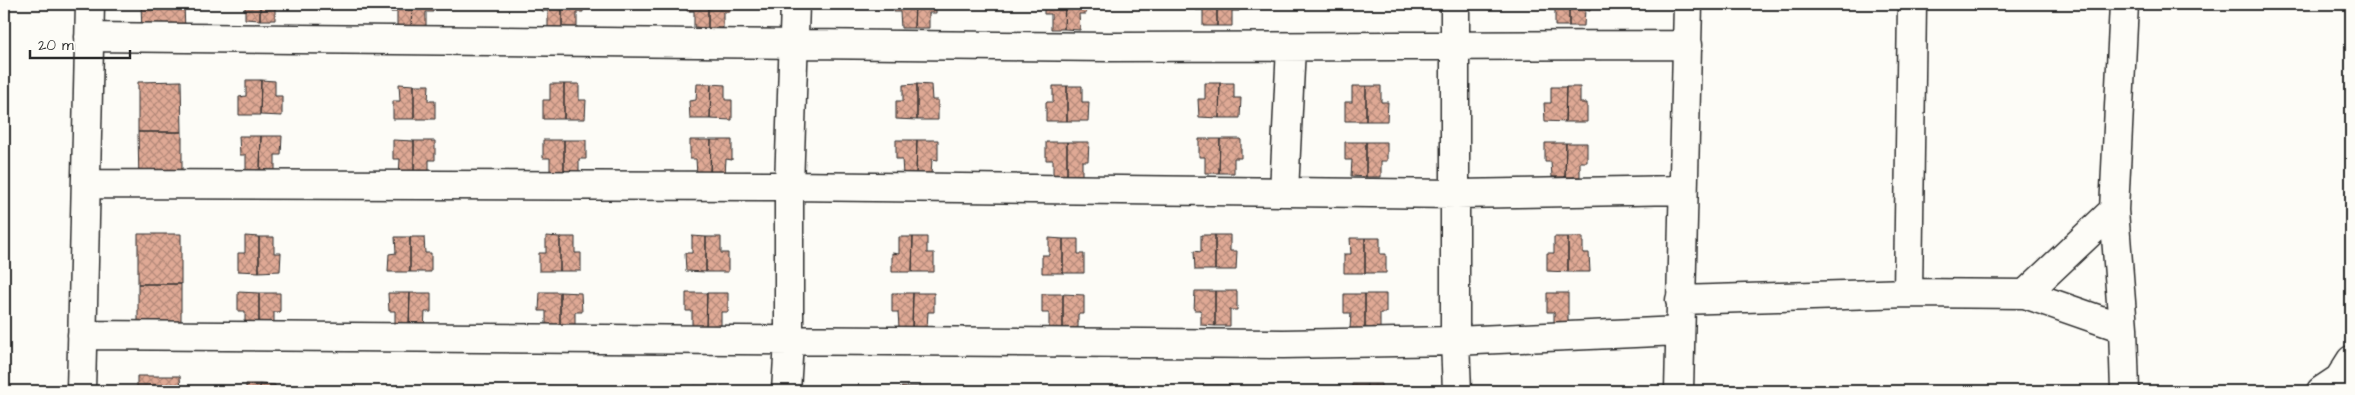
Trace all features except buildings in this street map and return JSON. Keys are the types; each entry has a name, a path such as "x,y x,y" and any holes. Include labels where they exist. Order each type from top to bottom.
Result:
{"street":[{"path":"81,391 90,4"},
{"path":"786,391 789,186 795,4"},
{"path":"1455,4 1455,341 1458,391"},
{"path":"1679,391 1688,4"},
{"path":"1908,293 1912,4"},
{"path":"2124,4 2114,210 2123,328 2125,391"},
{"path":"89,37 1291,47 1454,44 1688,45"},
{"path":"1284,192 1291,47"},
{"path":"86,184 789,186 1456,194 1683,190"},
{"path":"2025,294 2114,210"},
{"path":"1680,300 1908,293 2025,294 2123,328"},
{"path":"82,335 1283,344 1455,341 1679,332"},
{"path":"2321,391 2339,379 2351,360"}]}
